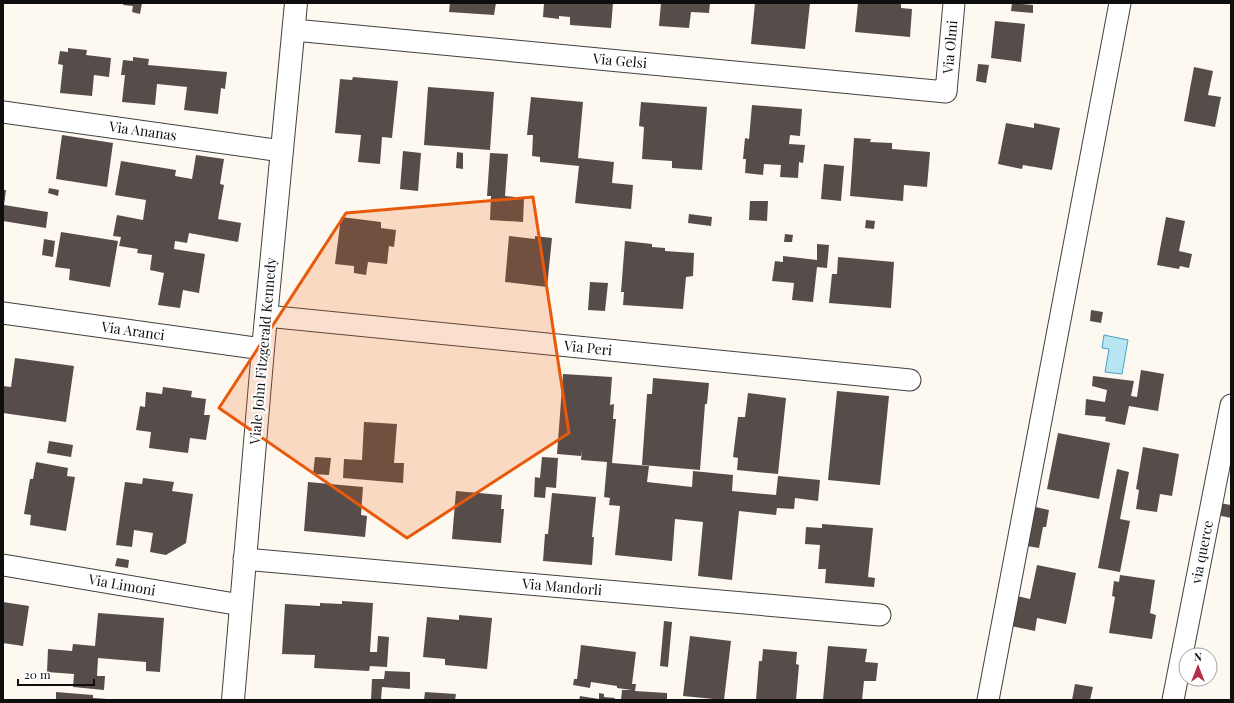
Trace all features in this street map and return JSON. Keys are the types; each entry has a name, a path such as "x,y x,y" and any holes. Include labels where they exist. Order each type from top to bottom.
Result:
{"street":[{"name":"Viale John Fitzgerald Kennedy","path":"233,700 244,559 296,3"},
{"name":"Via Olmi","path":"946,92 954,3"},
{"path":"988,700 1120,3"},
{"name":"Via Gelsi","path":"294,30 946,92"},
{"name":"Via Ananas","path":"3,112 282,151"},
{"name":"Via Aranci","path":"3,313 263,349"},
{"name":"Via Peri","path":"266,316 910,380"},
{"name":"via querce","path":"1173,700 1231,405"},
{"name":"Via Mandorli","path":"244,559 880,615"},
{"name":"Via Limoni","path":"3,565 241,605"}],"highlighted area":[{"path":"533,197 569,433 407,538 219,408 346,213"}],"water":[{"path":"1104,335 1128,340 1122,374 1105,372 1109,349 1102,348"}],"building":[{"path":"124,3 142,3 140,14 132,12 133,6 123,5"},
{"path":"450,3 496,3 494,15 449,12"},
{"path":"544,3 613,3 611,28 570,25 570,17 559,16 559,19 543,17"},
{"path":"661,3 710,3 709,13 691,12 689,28 659,26"},
{"path":"755,3 810,3 805,49 751,44"},
{"path":"858,3 901,3 901,8 912,9 910,37 855,32"},
{"path":"1012,3 1033,5 1033,13 1011,11"},
{"path":"995,21 1025,24 1021,62 991,58"},
{"path":"68,48 87,50 86,55 111,58 109,77 94,75 92,96 60,93 63,65 58,64 60,51 68,52"},
{"path":"133,57 149,59 148,65 227,72 225,89 221,88 218,114 184,110 187,87 157,84 155,105 122,102 125,75 121,75 123,60 133,61"},
{"path":"978,64 989,65 986,83 976,81"},
{"path":"1194,67 1213,71 1208,95 1221,97 1215,127 1184,121"},
{"path":"353,77 398,81 392,138 382,137 380,164 358,162 361,135 335,133 340,79 352,80"},
{"path":"428,87 494,92 490,150 424,145"},
{"path":"531,97 583,102 578,158 614,162 612,183 633,185 631,209 575,203 579,166 540,162 540,157 532,156 533,135 527,135"},
{"path":"641,102 707,107 702,170 672,168 672,161 642,159 644,127 639,126"},
{"path":"752,105 802,109 800,136 790,135 789,144 805,145 803,163 799,162 798,178 780,177 781,165 764,164 763,175 745,173 746,159 743,159 745,138 749,139"},
{"path":"1006,123 1034,128 1034,123 1060,128 1052,170 1023,165 1022,169 998,164"},
{"path":"62,135 113,143 107,187 56,179"},
{"path":"854,138 871,139 870,142 892,143 892,149 930,152 927,187 904,185 903,201 850,196"},
{"path":"403,151 421,153 418,191 400,189"},
{"path":"457,152 463,153 463,169 456,168"},
{"path":"490,153 508,154 505,196 524,198 523,222 490,220 491,196 487,196"},
{"path":"196,155 224,159 220,184 224,185 218,219 241,223 238,242 189,233 187,243 175,241 174,249 205,254 199,293 183,290 180,308 158,305 164,273 150,270 152,255 137,253 138,249 119,246 121,237 113,236 117,215 143,220 146,200 115,195 121,161 176,170 175,176 192,179"},
{"path":"824,164 844,166 841,201 821,199"},
{"path":"49,188 59,190 58,196 48,193"},
{"path":"3,190 6,190 4,205 48,212 46,228 3,221"},
{"path":"750,201 768,201 767,221 749,220"},
{"path":"689,214 712,217 711,226 688,223"},
{"path":"341,217 381,222 381,228 396,230 394,247 389,246 387,264 368,262 366,275 354,273 354,266 335,264"},
{"path":"1166,217 1185,221 1179,251 1192,254 1189,268 1180,266 1179,269 1157,265"},
{"path":"866,220 875,221 874,229 865,228"},
{"path":"61,232 118,241 110,287 69,280 70,269 55,267"},
{"path":"785,234 793,235 792,242 784,242"},
{"path":"509,236 535,239 535,236 552,238 547,287 505,282"},
{"path":"44,239 55,241 53,257 42,255"},
{"path":"625,241 652,244 652,247 665,248 665,251 694,253 693,276 686,277 683,309 623,305 624,292 621,292"},
{"path":"817,244 829,245 827,268 817,267 813,302 792,300 794,283 772,281 775,261 783,262 783,256 817,260"},
{"path":"838,257 894,262 891,308 829,303 832,274 837,274"},
{"path":"590,282 608,283 605,311 588,310"},
{"path":"1091,310 1103,312 1101,323 1090,321"},
{"path":"15,358 74,366 66,422 3,413 3,386 11,387"},
{"path":"1141,370 1164,374 1158,411 1129,406 1125,425 1105,421 1106,417 1085,415 1086,399 1105,402 1107,390 1092,386 1093,376 1134,381 1131,396 1137,397"},
{"path":"563,374 612,377 610,405 614,404 613,419 616,419 612,463 649,466 647,482 692,487 693,471 733,475 732,491 776,495 778,476 820,480 818,501 795,498 794,509 777,508 776,515 739,511 732,580 698,576 703,522 675,519 672,561 615,555 620,506 609,505 610,498 604,497 607,462 581,460 582,451 581,456 557,454"},
{"path":"653,378 709,383 707,404 705,404 700,470 642,465 647,394 652,394"},
{"path":"163,387 192,391 191,397 206,399 204,415 210,415 206,440 190,438 188,453 149,448 151,432 136,430 140,406 145,407 146,392 162,394"},
{"path":"837,391 889,396 880,485 828,480"},
{"path":"748,393 786,398 778,474 737,470 738,458 733,457 738,417 745,417"},
{"path":"364,422 397,424 394,463 404,463 403,483 343,478 344,459 362,460"},
{"path":"1058,433 1110,443 1099,499 1047,489"},
{"path":"49,441 73,445 71,457 47,453"},
{"path":"1143,447 1179,454 1172,496 1160,494 1157,512 1136,509 1139,490 1136,489"},
{"path":"315,457 331,458 329,475 313,474"},
{"path":"542,457 558,458 556,488 546,487 545,498 534,497 535,477 540,478"},
{"path":"36,462 68,468 67,476 75,477 66,531 30,525 31,515 24,514 30,479 33,479"},
{"path":"1117,469 1129,472 1120,519 1130,521 1120,572 1098,568"},
{"path":"143,478 174,482 172,491 193,494 186,543 166,555 150,552 153,533 134,530 132,547 116,545 125,482 142,484"},
{"path":"308,482 363,487 361,515 367,516 365,537 304,531"},
{"path":"456,491 502,495 501,509 504,509 501,543 452,539"},
{"path":"552,493 596,497 592,537 594,537 592,565 543,561 545,534 548,534"},
{"path":"1219,503 1231,505 1231,518 1217,515"},
{"path":"1031,506 1049,510 1046,527 1043,527 1039,548 1027,546"},
{"path":"822,524 873,528 868,577 875,578 874,587 825,583 826,569 818,569 820,545 805,544 806,527 822,528"},
{"path":"117,558 129,560 128,568 115,566"},
{"path":"1037,565 1076,573 1066,624 1037,618 1035,631 1011,626 1017,596 1030,599"},
{"path":"1120,575 1155,580 1150,613 1156,615 1152,639 1109,633 1115,597 1112,596 1114,581 1119,582"},
{"path":"342,601 373,603 370,652 377,652 378,636 389,637 387,667 370,666 369,671 314,668 315,655 282,654 285,604 320,606 320,603 342,604"},
{"path":"3,602 29,606 23,646 3,643"},
{"path":"98,613 164,618 160,672 146,671 146,662 98,658 97,676 105,676 104,690 73,687 74,674 47,672 48,649 72,651 73,644 95,646"},
{"path":"459,615 492,618 487,669 445,665 445,659 423,657 427,617 459,620"},
{"path":"664,621 672,622 668,667 660,666"},
{"path":"690,636 731,641 724,700 683,696"},
{"path":"581,645 636,652 632,684 636,684 635,691 667,693 667,700 621,700 622,690 632,690 591,682 590,688 573,685 574,679 577,679"},
{"path":"828,646 867,649 865,662 878,663 876,681 864,681 862,700 823,700"},
{"path":"763,649 797,652 796,664 799,665 796,700 756,700 759,661 762,661"},
{"path":"385,671 410,672 410,689 382,687 381,700 371,700 372,679 384,679"},
{"path":"1075,684 1093,687 1090,700 1072,700"},
{"path":"56,692 93,695 93,698 107,699 56,700"},
{"path":"425,692 456,694 455,700 424,700"},
{"path":"599,693 604,694 604,697 615,698 614,700 579,700 580,696 599,699"}]}
